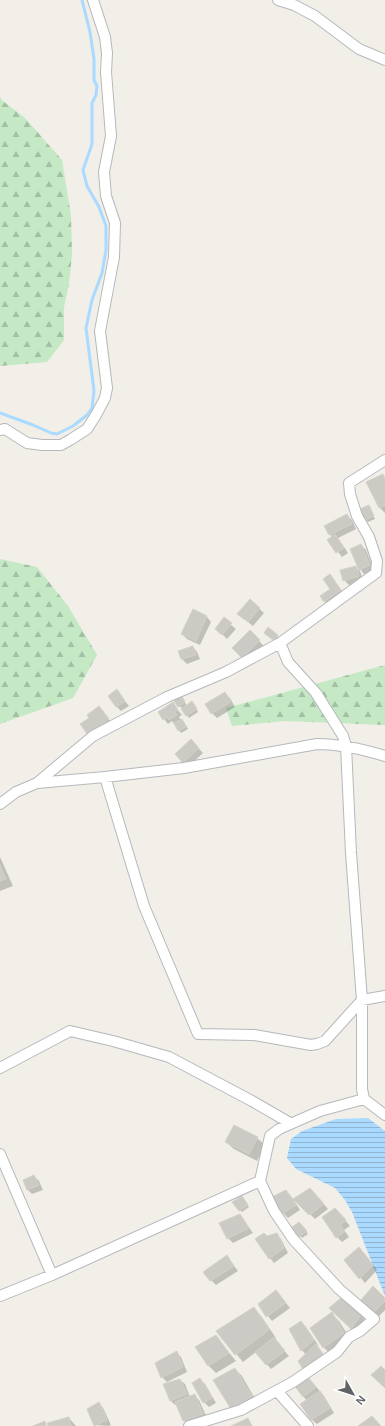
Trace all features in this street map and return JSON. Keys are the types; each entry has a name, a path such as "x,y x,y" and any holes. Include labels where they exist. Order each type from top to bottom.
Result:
{"street":[{"path":"0,430 5,429 27,443 61,445 87,429 105,398 107,388 100,331 114,257 115,223 106,196 104,172 111,136 106,72 107,53 105,37 93,0"},
{"path":"278,0 294,5 315,16 359,49 385,60"},
{"path":"0,804 16,792 37,783 93,736 167,697 226,672 280,643 376,573 377,561 369,537 357,516 350,494 349,483 385,460"},
{"path":"280,643 288,662 316,693 343,736 346,746 351,853 362,1000 362,1089 364,1099 385,1115"},
{"path":"37,783 184,768 317,744 346,746 385,756"},
{"path":"105,777 144,906 198,1034 254,1035 311,1045 317,1044 325,1041 362,1000 385,996"},
{"path":"0,1068 70,1031 113,1041 169,1057 290,1123"},
{"path":"189,1426 242,1410 293,1382 337,1352 349,1337 360,1331 374,1319 339,1289 293,1239 274,1211 260,1181 270,1136 290,1123 320,1111 364,1099"},
{"path":"0,1154 52,1275"},
{"path":"0,1296 52,1275 260,1181"},
{"path":"277,1391 308,1426"}],"green space":[{"path":"0,97 25,118 62,160 71,216 72,255 69,284 64,307 64,340 47,362 0,366"},
{"path":"0,559 37,567 68,606 97,655 73,698 0,724"},
{"path":"385,665 385,725 284,721 232,726 226,708"}],"water":[{"path":"368,1118 385,1131 385,1296 352,1212 345,1200 335,1188 296,1169 287,1158 291,1139 302,1131 336,1119"}],"building":[{"path":"383,474 385,479 385,505 379,508 366,482"},
{"path":"369,505 374,516 365,520 360,509"},
{"path":"347,514 352,524 329,535 324,526"},
{"path":"335,534 344,548 336,553 327,540"},
{"path":"361,544 370,565 359,570 350,549"},
{"path":"356,566 359,576 343,581 340,570"},
{"path":"330,574 341,590 324,602 320,596 330,589 323,579"},
{"path":"250,599 260,608 248,622 237,614"},
{"path":"193,609 207,616 196,641 181,634"},
{"path":"224,617 232,623 222,635 215,629"},
{"path":"268,627 278,635 273,640 264,633"},
{"path":"250,630 260,640 242,658 232,648"},
{"path":"193,646 196,655 181,659 178,651"},
{"path":"117,689 125,701 116,707 108,696"},
{"path":"225,692 231,702 211,714 205,704"},
{"path":"180,693 185,702 178,707 172,698"},
{"path":"192,701 197,709 186,716 181,709"},
{"path":"173,702 178,710 175,712 177,715 169,720 167,717 163,720 158,712"},
{"path":"99,706 109,719 88,735 80,724 89,718 87,715"},
{"path":"182,719 186,727 178,731 174,723"},
{"path":"191,739 199,748 183,763 175,754"},
{"path":"0,865 6,879 0,881"},
{"path":"234,1125 258,1137 249,1154 225,1142"},
{"path":"34,1175 39,1185 27,1190 23,1180"},
{"path":"310,1188 324,1204 309,1215 293,1199"},
{"path":"286,1190 296,1205 282,1214 272,1197"},
{"path":"242,1196 248,1205 239,1211 232,1202"},
{"path":"335,1208 346,1220 340,1225 345,1232 336,1238 322,1217"},
{"path":"240,1214 249,1228 227,1239 219,1223"},
{"path":"299,1222 307,1231 299,1237 291,1228"},
{"path":"264,1233 267,1236 277,1233 284,1248 269,1259 255,1239"},
{"path":"359,1247 373,1265 359,1279 344,1260"},
{"path":"227,1255 234,1266 210,1281 203,1272"},
{"path":"373,1286 385,1298 385,1301 374,1312 361,1300"},
{"path":"276,1290 286,1303 266,1317 258,1304"},
{"path":"342,1297 361,1315 351,1329 329,1308"},
{"path":"254,1307 269,1330 235,1355 216,1331"},
{"path":"332,1312 344,1333 323,1348 310,1328"},
{"path":"301,1321 314,1340 301,1351 289,1329"},
{"path":"216,1335 229,1353 208,1366 195,1347"},
{"path":"274,1337 285,1351 266,1365 255,1352"},
{"path":"316,1344 323,1354 304,1371 298,1361"},
{"path":"177,1351 183,1367 161,1378 155,1363"},
{"path":"381,1366 385,1370 385,1388 371,1375"},
{"path":"235,1368 252,1396 231,1409 213,1380"},
{"path":"308,1377 316,1387 303,1397 294,1385"},
{"path":"200,1378 212,1398 203,1403 192,1383"},
{"path":"180,1379 187,1394 170,1401 163,1384"},
{"path":"320,1391 330,1408 311,1420 300,1404"},
{"path":"195,1394 203,1414 183,1421 175,1402"},
{"path":"99,1402 107,1420 94,1426 87,1409"},
{"path":"372,1416 381,1426 358,1426"},
{"path":"69,1417 71,1426 48,1426 47,1423"},
{"path":"248,1418 252,1426 231,1426"},
{"path":"45,1421 46,1426 33,1426"}],"waterway":[{"path":"0,413 57,434 73,426 87,415 92,408 94,391 86,328 92,300 102,273 106,250 106,226 99,207 87,186 83,170 92,144 92,103 96,95 97,86 94,80 94,59 90,32 82,0"}]}
